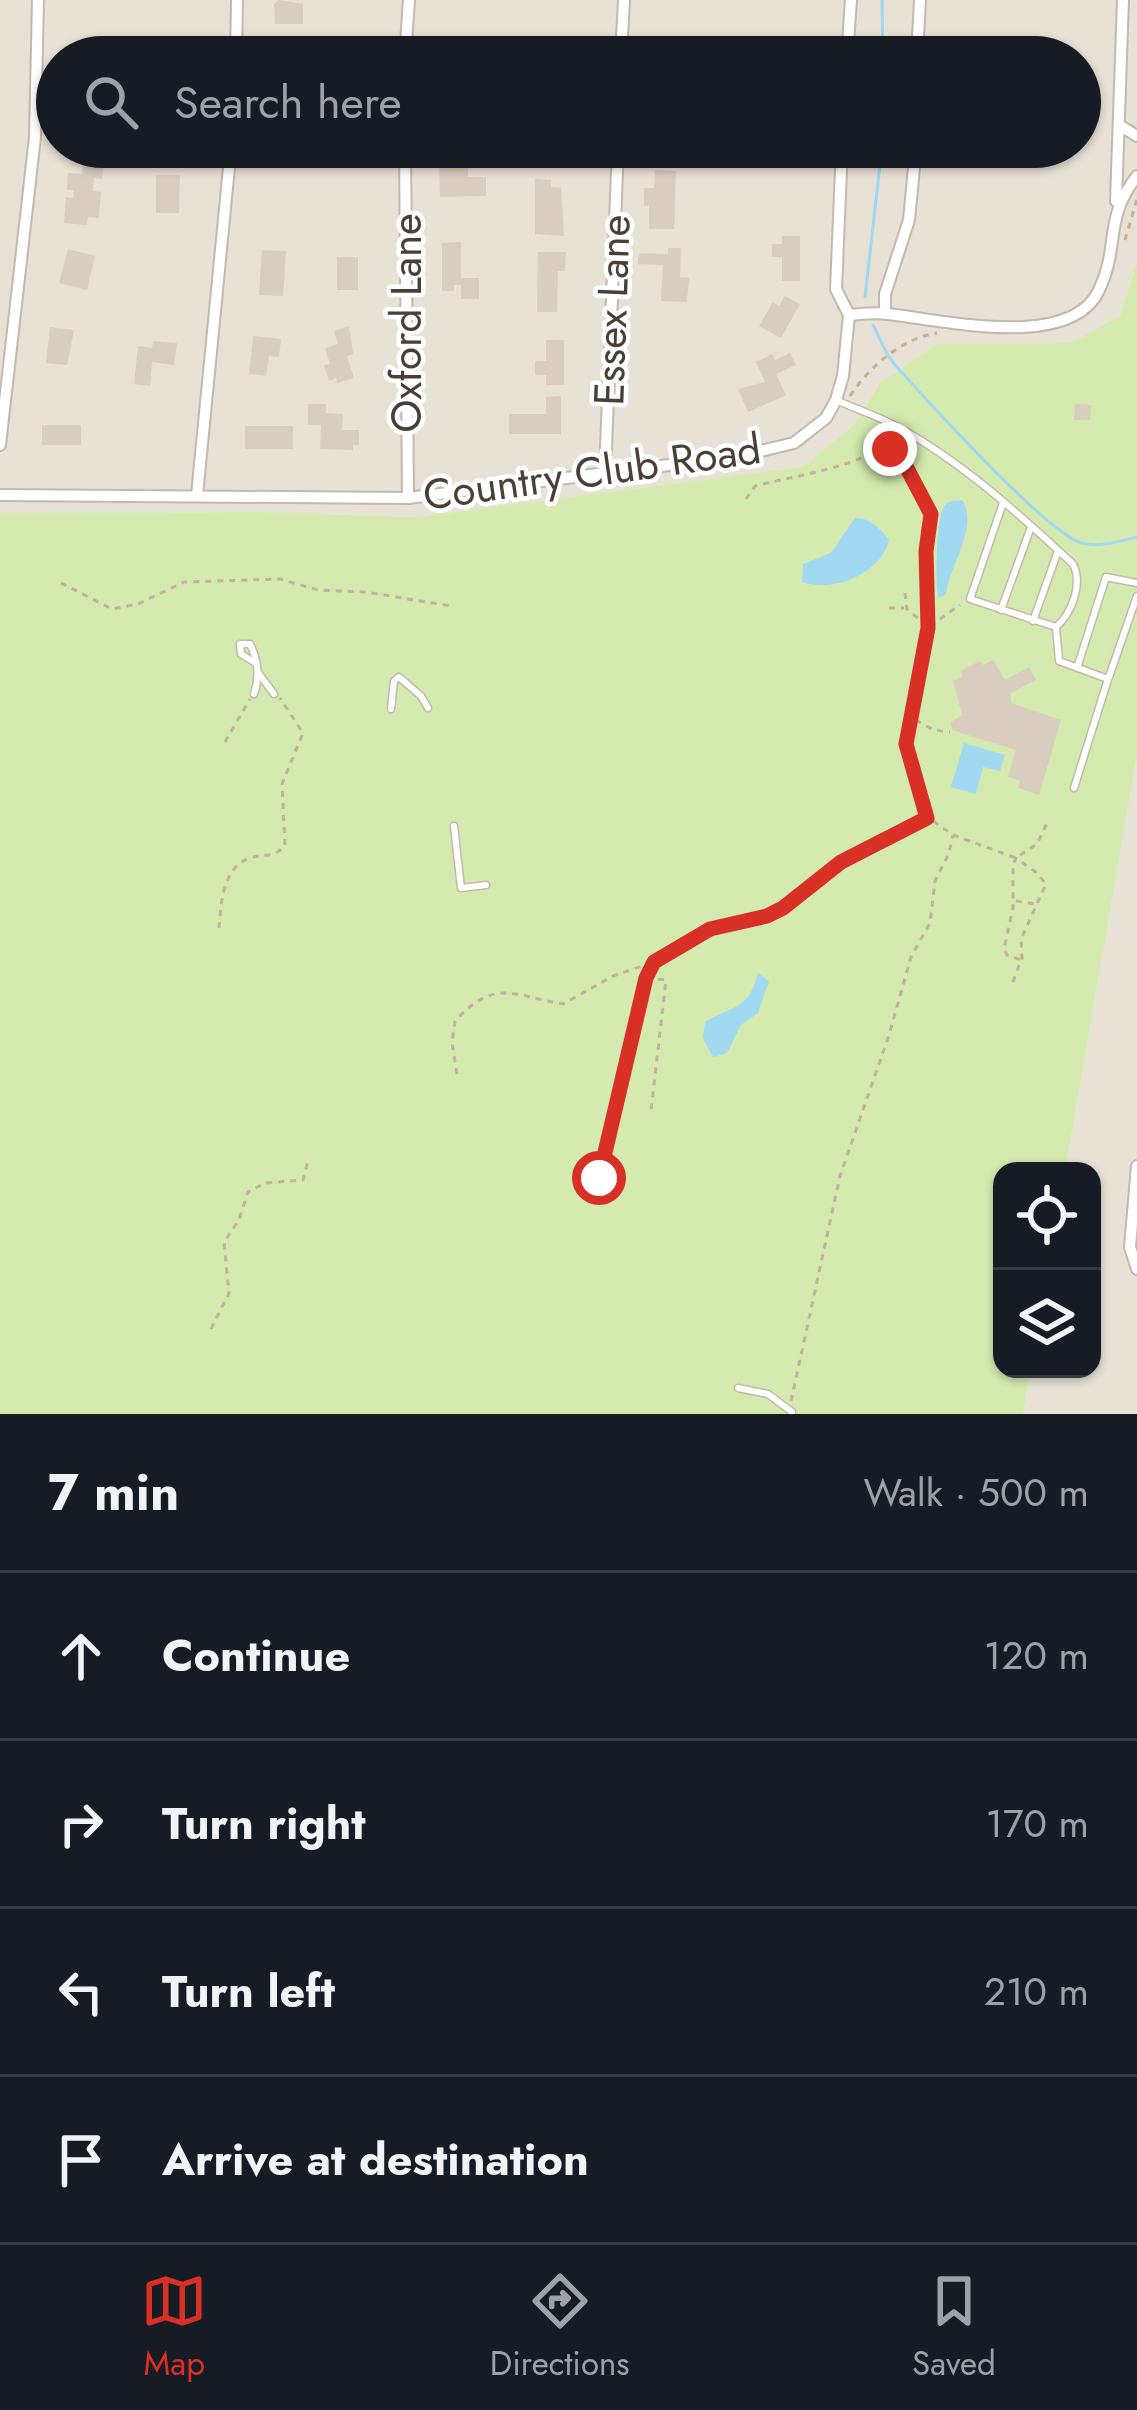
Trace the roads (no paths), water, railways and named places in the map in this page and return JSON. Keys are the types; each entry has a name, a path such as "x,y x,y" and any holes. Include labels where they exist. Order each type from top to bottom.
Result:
{"street":[{"path":"37,36 38,0"},
{"path":"236,36 237,0"},
{"path":"406,36 409,0"},
{"path":"622,36 624,0"},
{"path":"848,36 851,0"},
{"path":"917,36 920,0"},
{"path":"849,315 886,313 956,324 1034,326 1080,313 1102,286 1116,207 1123,0"},
{"path":"0,445 35,137 36,91"},
{"path":"1119,125 1137,136"},
{"path":"197,495 229,168"},
{"name":"Oxford Lane","path":"405,168 408,498"},
{"name":"Essex Lane","path":"605,473 617,168"},
{"path":"836,400 849,315 836,289 841,168"},
{"path":"886,313 886,294 909,220 914,168"},
{"path":"1116,207 1137,176"},
{"name":"Country Club Road","path":"0,494 408,498 740,456 794,443 826,418 836,400"},
{"path":"1137,1166 1130,1246 1137,1269"}],"lane":[{"path":"836,400 896,426 958,466 1073,564 1078,579 1068,613 1056,627 1057,658 1108,679"},
{"path":"1003,503 970,599 1056,627"},
{"path":"1001,610 1031,526"},
{"path":"1033,621 1058,550"},
{"path":"1077,668 1106,577 1137,583"},
{"path":"1074,788 1137,596"},
{"path":"254,662 274,694"},
{"path":"254,694 259,674"},
{"path":"391,710 394,681 399,677 428,708"},
{"path":"454,826 459,884 464,889 486,885"},
{"path":"599,1178 619,1103"},
{"path":"738,1388 768,1394 792,1412"}],"water":[{"path":"962,500 965,534 946,594 939,598 936,568 941,515 951,501"},
{"path":"855,518 874,524 889,540 876,562 841,583 802,582 803,564 831,553"},
{"path":"964,743 1005,755 1000,771 983,767 976,794 951,787"},
{"path":"758,973 769,981 758,1013 741,1025 727,1053 713,1057 703,1038 705,1022 745,1000"}],"waterway":[{"path":"882,0 883,36"},
{"path":"865,297 880,168"},
{"path":"873,325 895,365 1042,516 1082,543 1137,537"}]}
